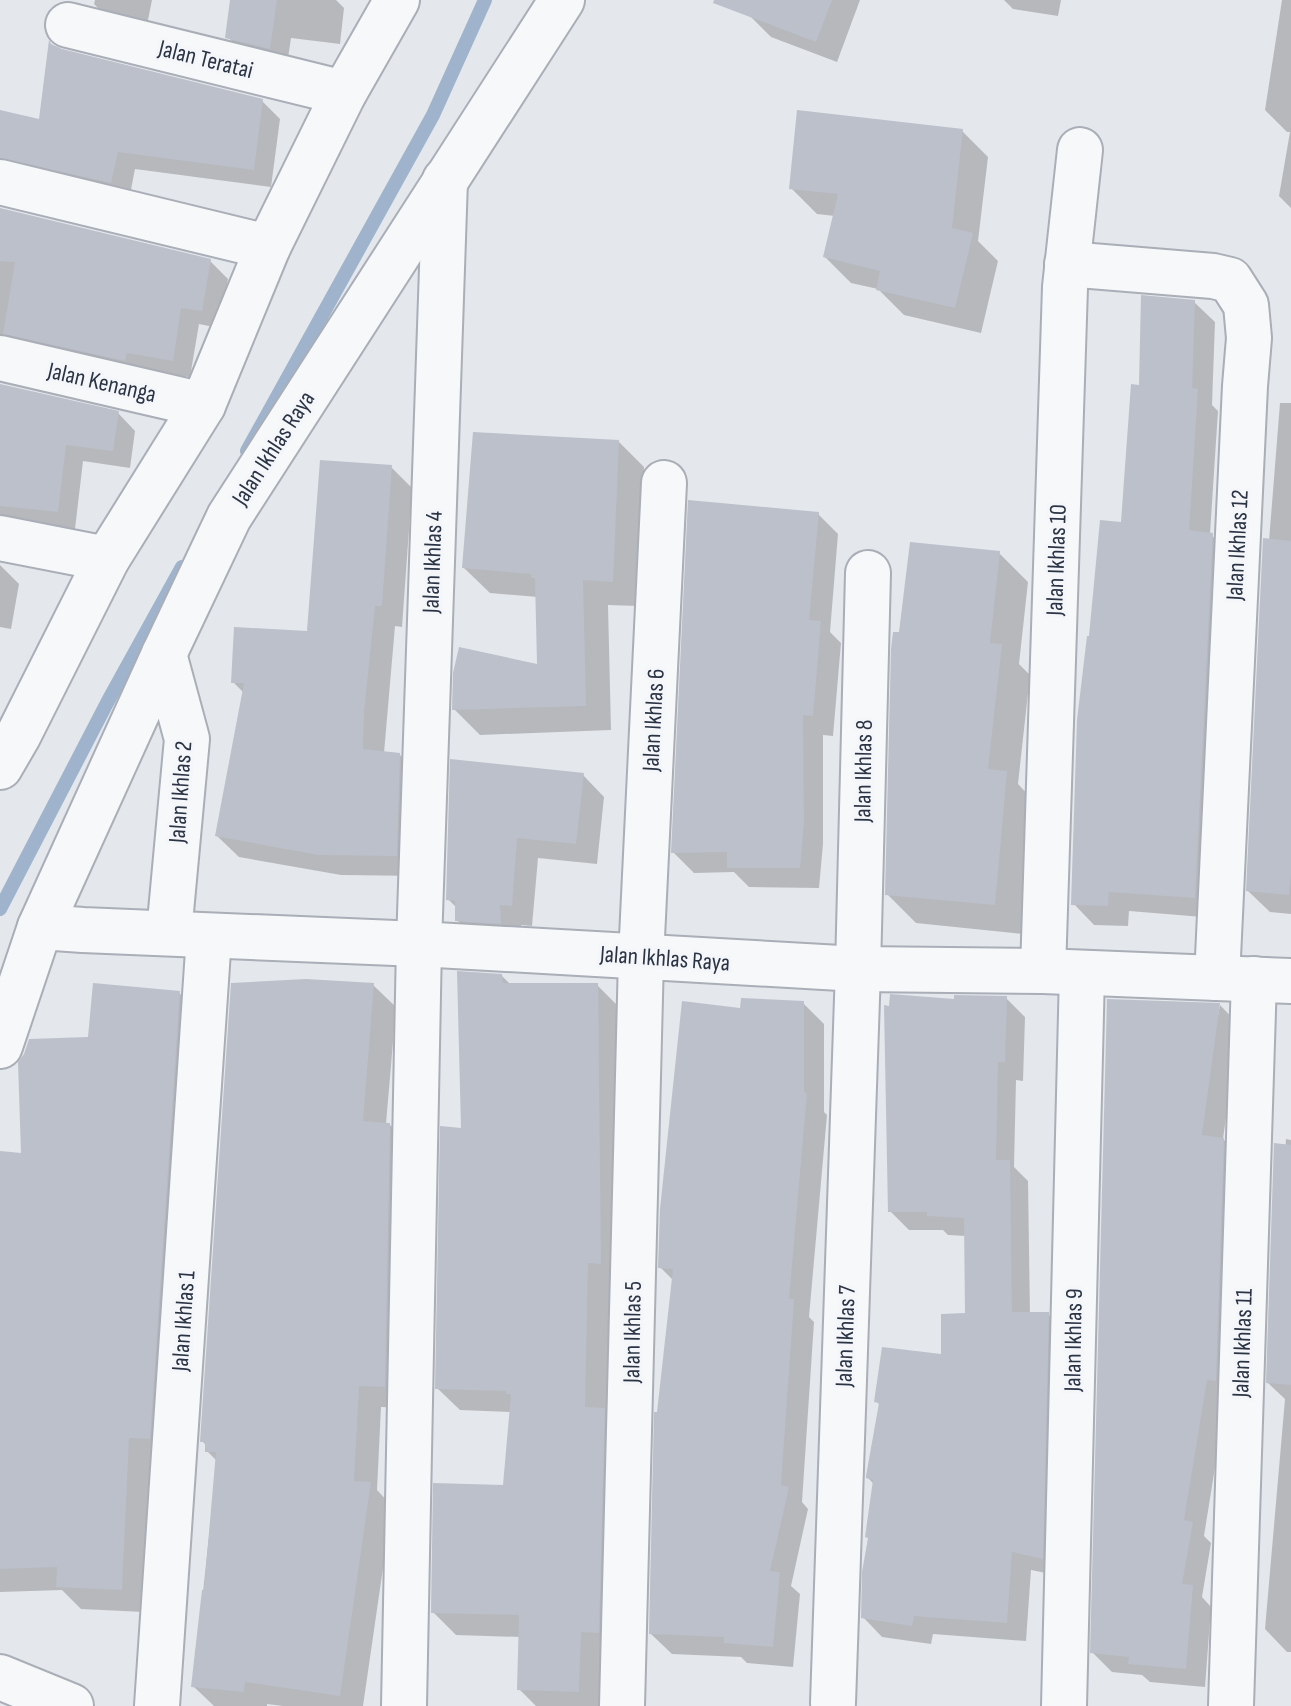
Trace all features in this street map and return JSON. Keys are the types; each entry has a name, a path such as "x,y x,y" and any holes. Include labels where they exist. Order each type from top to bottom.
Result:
{"street":[{"path":"6,745 107,559 203,405 268,247 344,93 397,0"},
{"name":"Jalan Ikhlas Raya","path":"0,1046 40,927 229,517 562,0"},
{"name":"Jalan Teratai","path":"68,25 344,93"},
{"name":"Jalan Ikhlas 10","path":"1062,972 1067,264 1080,150"},
{"name":"Jalan Ikhlas 4","path":"404,1706 419,944 445,180"},
{"path":"0,182 268,247"},
{"name":"Jalan Ikhlas 12","path":"1067,264 1213,276 1230,280 1246,305 1249,338 1243,417 1254,979"},
{"name":"Jalan Kenanga","path":"0,358 203,405"},
{"name":"Jalan Ikhlas 6","path":"641,958 664,483"},
{"path":"0,538 107,559"},
{"name":"Jalan Ikhlas 8","path":"858,969 868,573"},
{"name":"Jalan Ikhlas 2","path":"164,654 187,739 189,935"},
{"name":"Jalan Ikhlas Raya","path":"40,927 419,944 858,969 1254,979"},
{"name":"Jalan Ikhlas 1","path":"157,1706 189,935"},
{"name":"Jalan Ikhlas 5","path":"622,1706 641,958"},
{"name":"Jalan Ikhlas 7","path":"835,1705 858,969"},
{"name":"Jalan Ikhlas 9","path":"1062,972 1064,1706"},
{"name":"Jalan Ikhlas 11","path":"1231,1706 1254,979"},
{"path":"0,1677 71,1706"}],"building":[{"path":"230,0 277,0 270,49 225,38"},
{"path":"714,0 832,0 816,42 713,3"},
{"path":"49,40 62,49 263,99 254,170 118,152 111,183 0,158 0,110 39,119"},
{"path":"797,110 963,129 952,228 973,233 955,308 876,290 880,271 823,257 838,194 789,189"},
{"path":"0,208 211,259 202,311 181,308 173,361 127,353 125,361 3,334 15,262 0,261"},
{"path":"1141,295 1195,300 1192,388 1198,389 1189,530 1213,533 1195,898 1109,892 1108,906 1071,905 1077,720 1100,520 1121,522 1131,384 1139,385"},
{"path":"0,384 119,411 113,451 66,445 58,512 0,506"},
{"path":"473,432 619,440 613,582 583,580 586,706 452,710 453,673 459,647 537,664 535,578 531,578 531,574 462,568"},
{"path":"320,460 392,465 382,606 375,606 363,749 400,753 397,856 318,855 215,836 244,683 231,683 234,627 307,631"},
{"path":"688,500 819,512 809,620 821,621 813,716 803,715 804,823 800,868 727,868 727,852 671,853"},
{"path":"1263,538 1291,541 1289,895 1246,891"},
{"path":"910,542 1000,551 990,643 1002,644 988,769 1007,771 995,905 885,895 891,649 893,632 899,632"},
{"path":"450,759 584,773 576,844 517,838 512,906 500,905 501,924 455,921 455,901 446,900"},
{"path":"457,971 502,974 503,983 598,983 601,1264 588,1263 585,1407 605,1408 599,1633 581,1632 579,1692 517,1690 519,1615 431,1613 433,1483 503,1485 511,1394 506,1394 506,1391 435,1389 440,1126 461,1128"},
{"path":"306,979 374,983 363,1121 390,1123 385,1387 359,1386 354,1481 371,1482 340,1696 245,1682 244,1692 191,1687 204,1590 216,1452 205,1452 205,1442 200,1442 231,983"},
{"path":"93,983 180,991 150,1439 129,1438 122,1590 56,1587 57,1567 0,1569 0,1151 21,1153 18,1062 29,1039 88,1037"},
{"path":"890,994 954,999 954,995 1007,996 1005,1062 998,1062 996,1160 1010,1160 1012,1312 1049,1312 1043,1559 1012,1552 1007,1623 914,1616 912,1626 861,1618 862,1572 868,1538 865,1537 873,1480 866,1476 879,1403 874,1402 882,1347 941,1354 941,1314 965,1313 964,1218 927,1216 927,1212 888,1212 884,1005 889,1006"},
{"path":"741,998 804,1001 804,1092 807,1093 789,1299 794,1299 781,1485 789,1487 770,1571 780,1572 773,1647 724,1643 724,1637 649,1634 654,1412 657,1412 673,1269 658,1268 660,1209 682,1001 740,1008"},
{"path":"1107,999 1220,1003 1202,1135 1224,1138 1216,1381 1207,1380 1184,1520 1193,1522 1182,1584 1193,1585 1186,1669 1128,1664 1129,1657 1090,1653"},
{"path":"1274,1143 1291,1145 1291,1385 1266,1383"}],"waterway":[{"path":"247,451 433,115 485,0"},
{"path":"0,909 182,567"}]}
